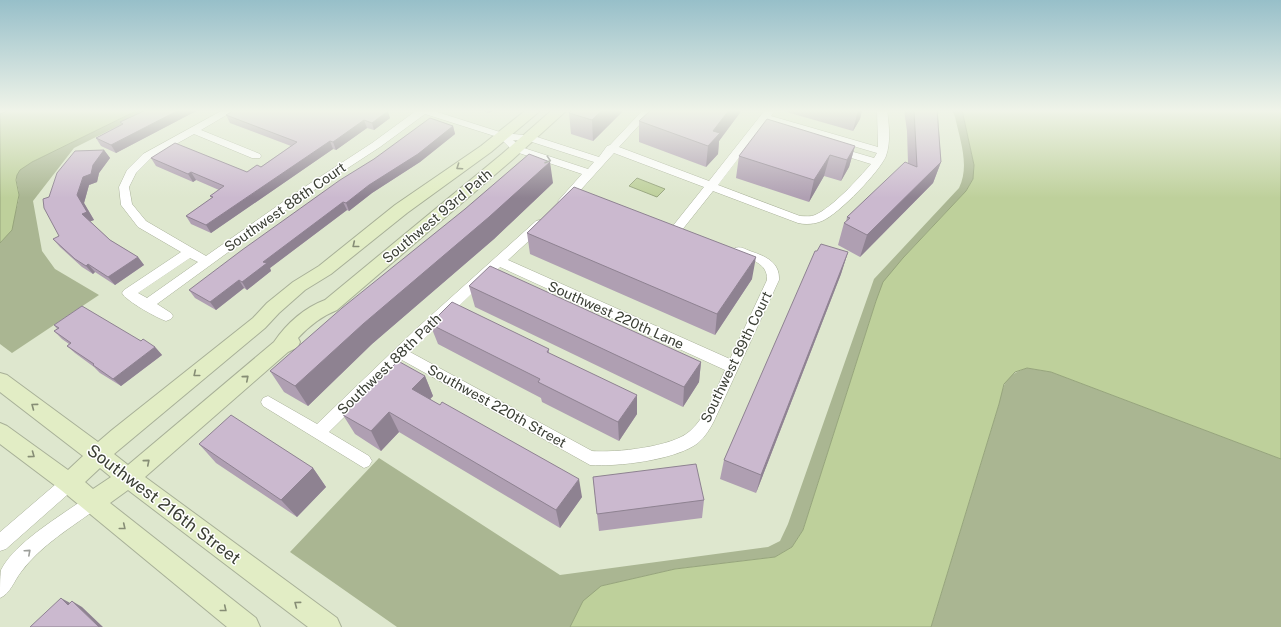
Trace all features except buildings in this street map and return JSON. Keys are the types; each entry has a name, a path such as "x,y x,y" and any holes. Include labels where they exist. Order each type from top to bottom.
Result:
{"street":[{"path":"176,139 139,162 131,172 125,183 124,191 126,202 132,212 145,226 207,262"},
{"path":"215,139 256,156"},
{"name":"Southwest 88th Court","path":"147,305 308,189 384,139"},
{"name":"Southwest 93rd Path","path":"69,482 127,429 259,323 280,312 307,290 325,270 419,195 497,139"},
{"path":"506,139 516,149 589,173"},
{"name":"Southwest 93rd Path","path":"93,502 128,478 281,347 295,341 330,312 331,305 528,139"},
{"path":"534,139 600,161"},
{"name":"Southwest 88th Path","path":"318,433 553,211 581,190 589,173 620,139"},
{"path":"678,227 752,139"},
{"path":"846,139 882,151"},
{"path":"611,148 795,218 811,220 826,214 865,178 878,162 882,151 883,139"},
{"path":"827,147 878,162"},
{"path":"665,222 693,233"},
{"name":"Southwest 89th Court","path":"593,458 601,459 669,449 692,439 705,423 733,367 773,280 774,272 771,267 763,261 728,247"},
{"path":"166,316 128,293 190,252"},
{"name":"Southwest 220th Lane","path":"500,262 733,367"},
{"name":"Southwest 220th Street","path":"401,353 553,438 593,458"},
{"name":"Southwest 216th Street","path":"0,381 328,627"},
{"path":"268,402 364,461"},
{"path":"0,432 69,482 247,627"},
{"path":"0,543 36,513 69,482"},
{"path":"0,590 7,576 25,555 56,529 93,502"}],"shaded area":[{"path":"0,139 78,139 32,162 20,170 16,180 19,195 12,230 0,243"},
{"path":"78,139 91,139 74,148 33,201 42,251 55,269 99,295 12,353 0,344 0,243 10,228 19,200 16,176 22,168"},
{"path":"960,139 968,139 974,165 973,179 966,191 903,258 876,301 803,530 792,547 775,557 675,569 601,586 570,627 397,627 290,552 379,458 560,575 768,547 780,541 788,524 874,279 959,188 964,171"},
{"path":"968,139 1281,139 1281,459 1051,372 1027,368 1015,372 1004,384 931,627 570,627 583,601 601,586 675,569 775,557 792,547 803,530 883,282 903,258 966,191 973,179 974,165"},
{"path":"637,178 665,189 657,197 629,186"},
{"path":"1027,368 1051,372 1281,459 1281,627 931,627 1002,390 1010,377"}]}
